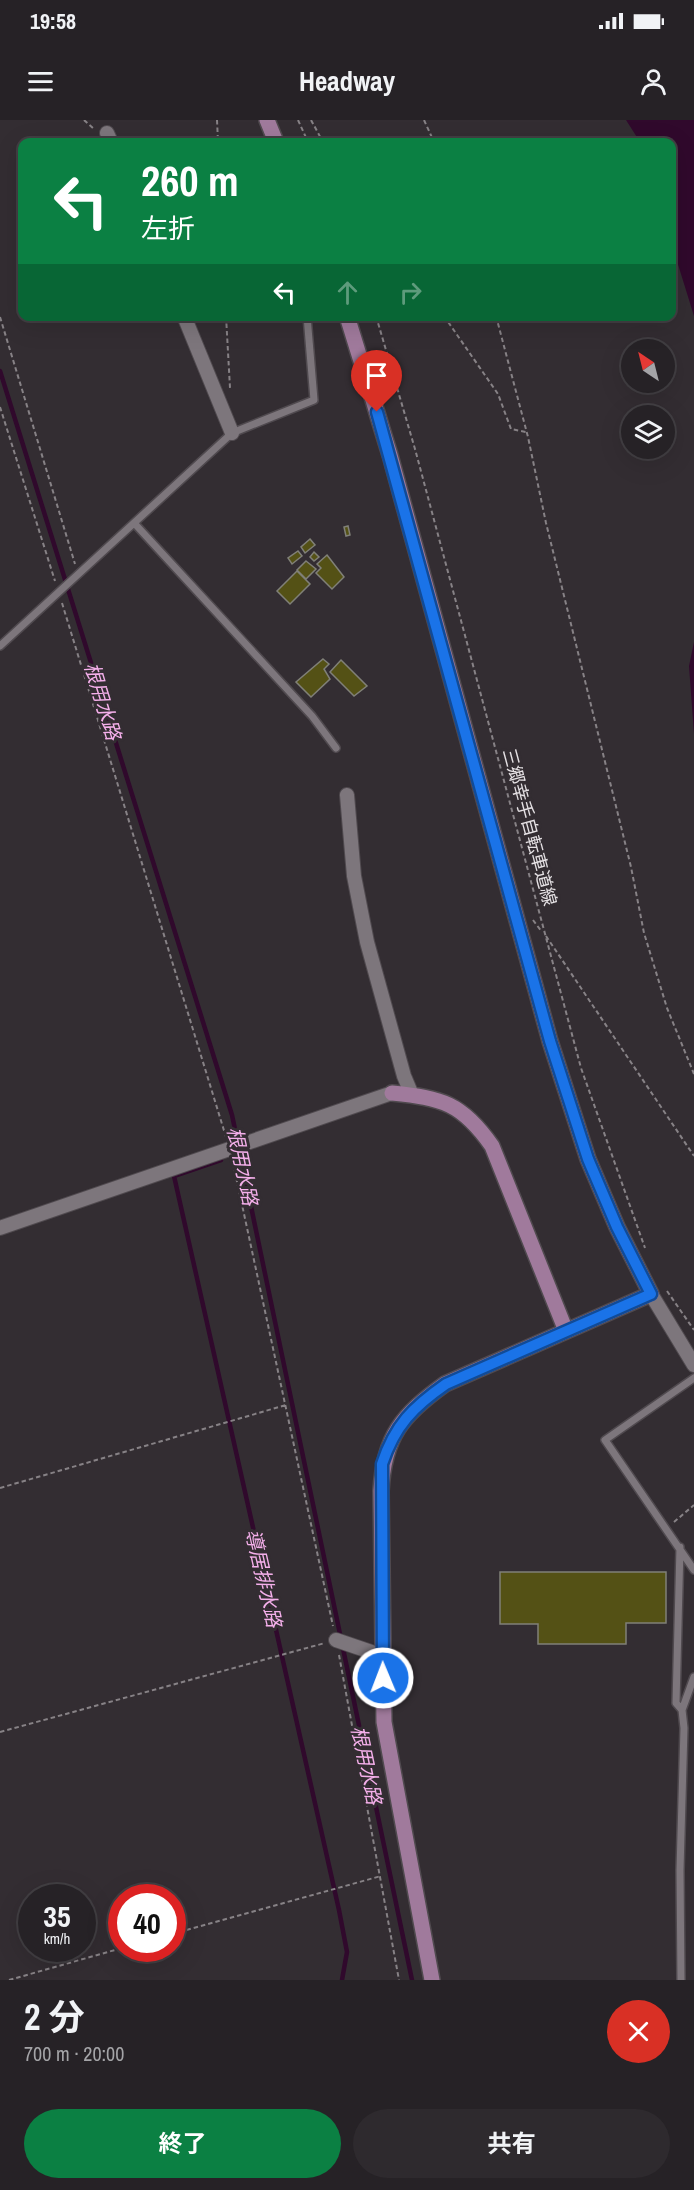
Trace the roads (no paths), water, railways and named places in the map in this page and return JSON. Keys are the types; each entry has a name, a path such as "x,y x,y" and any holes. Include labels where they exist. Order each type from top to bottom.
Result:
{"street":[{"path":"267,120 274,138"},
{"path":"186,321 232,433"},
{"path":"349,321 390,455 500,865 588,1159 617,1227 656,1289 694,1365"},
{"path":"347,795 354,876 367,942 404,1076 412,1095"},
{"path":"0,1228 392,1093 427,1096 453,1106 476,1122 492,1146 566,1330"},
{"path":"432,1980 384,1722 382,1464 389,1444 402,1421 422,1401 446,1384 656,1289"},
{"path":"336,1640 383,1656"}],"lane":[{"path":"0,646 232,433 314,400 307,321"},
{"path":"135,524 312,716 336,748"},
{"path":"694,1378 605,1440 680,1546 694,1570"},
{"path":"680,1546 676,1703 682,1710"},
{"path":"681,1980 682,1710 694,1677"}],"waterway":[{"name":"根用水路","path":"0,371 232,1115 412,1980"},
{"name":"導居排水路","path":"221,1160 174,1176 339,1910 347,1952 342,1980"}]}
